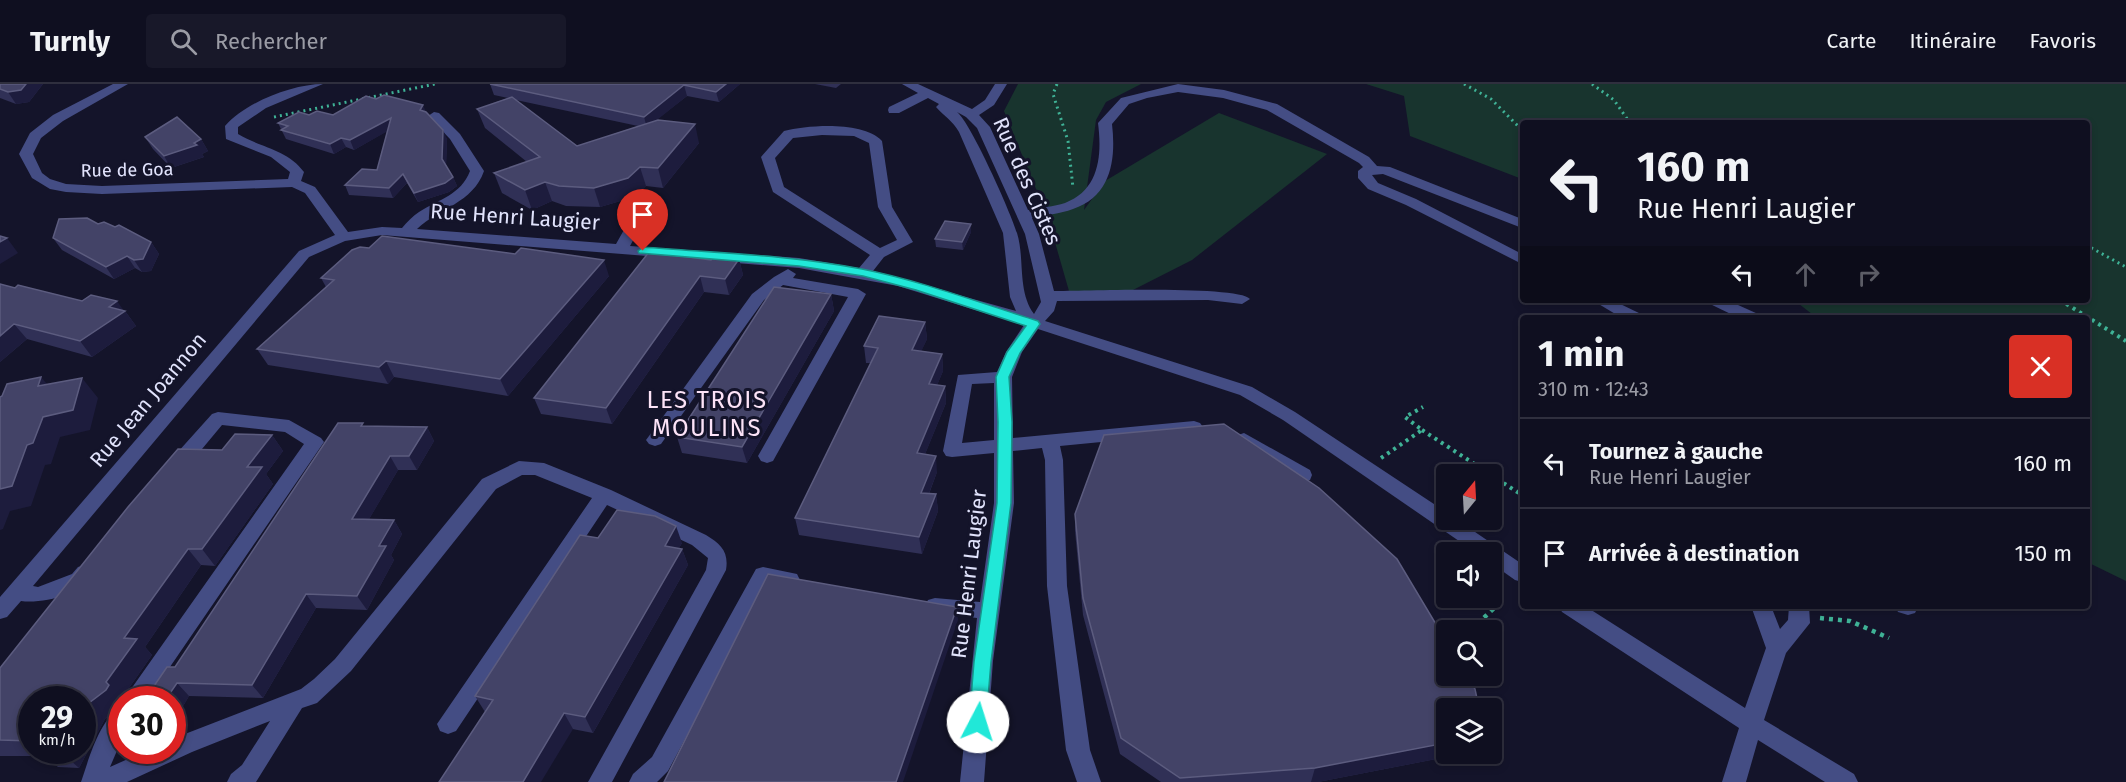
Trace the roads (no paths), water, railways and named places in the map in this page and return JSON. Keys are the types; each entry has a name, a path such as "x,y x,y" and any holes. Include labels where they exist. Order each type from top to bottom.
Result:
{"street":[{"name":"Rue de Goa","path":"122,84 58,118 35,136 26,154 30,170 44,182 71,189 102,190 294,183"},
{"path":"317,84 276,98 246,114 232,126 231,136 240,142 279,155 291,163 297,172 294,183 310,190 344,236"},
{"name":"Rue des Cistes","path":"908,84 971,114 983,127 1032,234 1048,296"},
{"name":"Rue des Cistes","path":"971,114 984,109 1001,84"},
{"path":"1023,214 1076,204 1103,177 1108,146 1105,123 1125,101 1178,88 1224,94 1272,106 1364,160 1372,169"},
{"path":"894,110 926,94"},
{"name":"Rue des Cistes","path":"926,94 958,119 966,132 1010,233 1018,297 1023,310 1034,324"},
{"path":"405,233 423,216 462,195 474,182 477,171 455,137 434,116"},
{"path":"863,273 879,254 906,242 885,207 874,141 864,133 831,131 789,134 768,157 778,189 879,254"},
{"path":"1520,223 1385,170 1365,171 1365,178 1373,186 1411,202 1520,259"},
{"path":"621,249 649,198"},
{"name":"Rue Henri Laugier","path":"344,236 382,231 799,263 863,273 912,285 1034,324 1014,352 1003,377 1005,445 1001,533 982,662 972,782"},
{"name":"Rue Jean Joannon","path":"0,611 212,359 304,254 316,246 344,236"},
{"path":"655,440 758,297 796,269 799,263"},
{"path":"767,456 858,294 779,280"},
{"path":"1242,299 1208,295 1048,296 1046,311 1034,324 1246,391 1289,416 1474,542"},
{"path":"1606,303 1629,315"},
{"path":"1720,303 1746,315"},
{"path":"1003,377 964,378 951,451 1050,441 1085,435 1211,426"},
{"path":"144,686 315,442 289,426 218,418 164,481"},
{"path":"1232,431 1303,475"},
{"path":"1050,441 1054,460 1057,586 1078,750 1089,782"},
{"path":"102,782 184,745 309,696 343,665 489,484 519,468 537,468 604,495 699,540 713,549 718,558 716,570 600,782"},
{"path":"448,724 604,495"},
{"path":"1502,561 1520,573"},
{"path":"16,592 38,595 79,580 94,562"},
{"path":"641,782 660,764 763,575 808,583"},
{"path":"910,602 944,608 990,611"},
{"path":"1574,609 1752,725 1846,782"},
{"path":"1762,609 1777,648"},
{"path":"1734,782 1765,679 1777,648 1799,614"},
{"path":"238,782 250,773 295,701"},
{"path":"93,782 108,739"}],"district":[{"name":"LES TROIS MOULINS","path":"707,414"}]}
